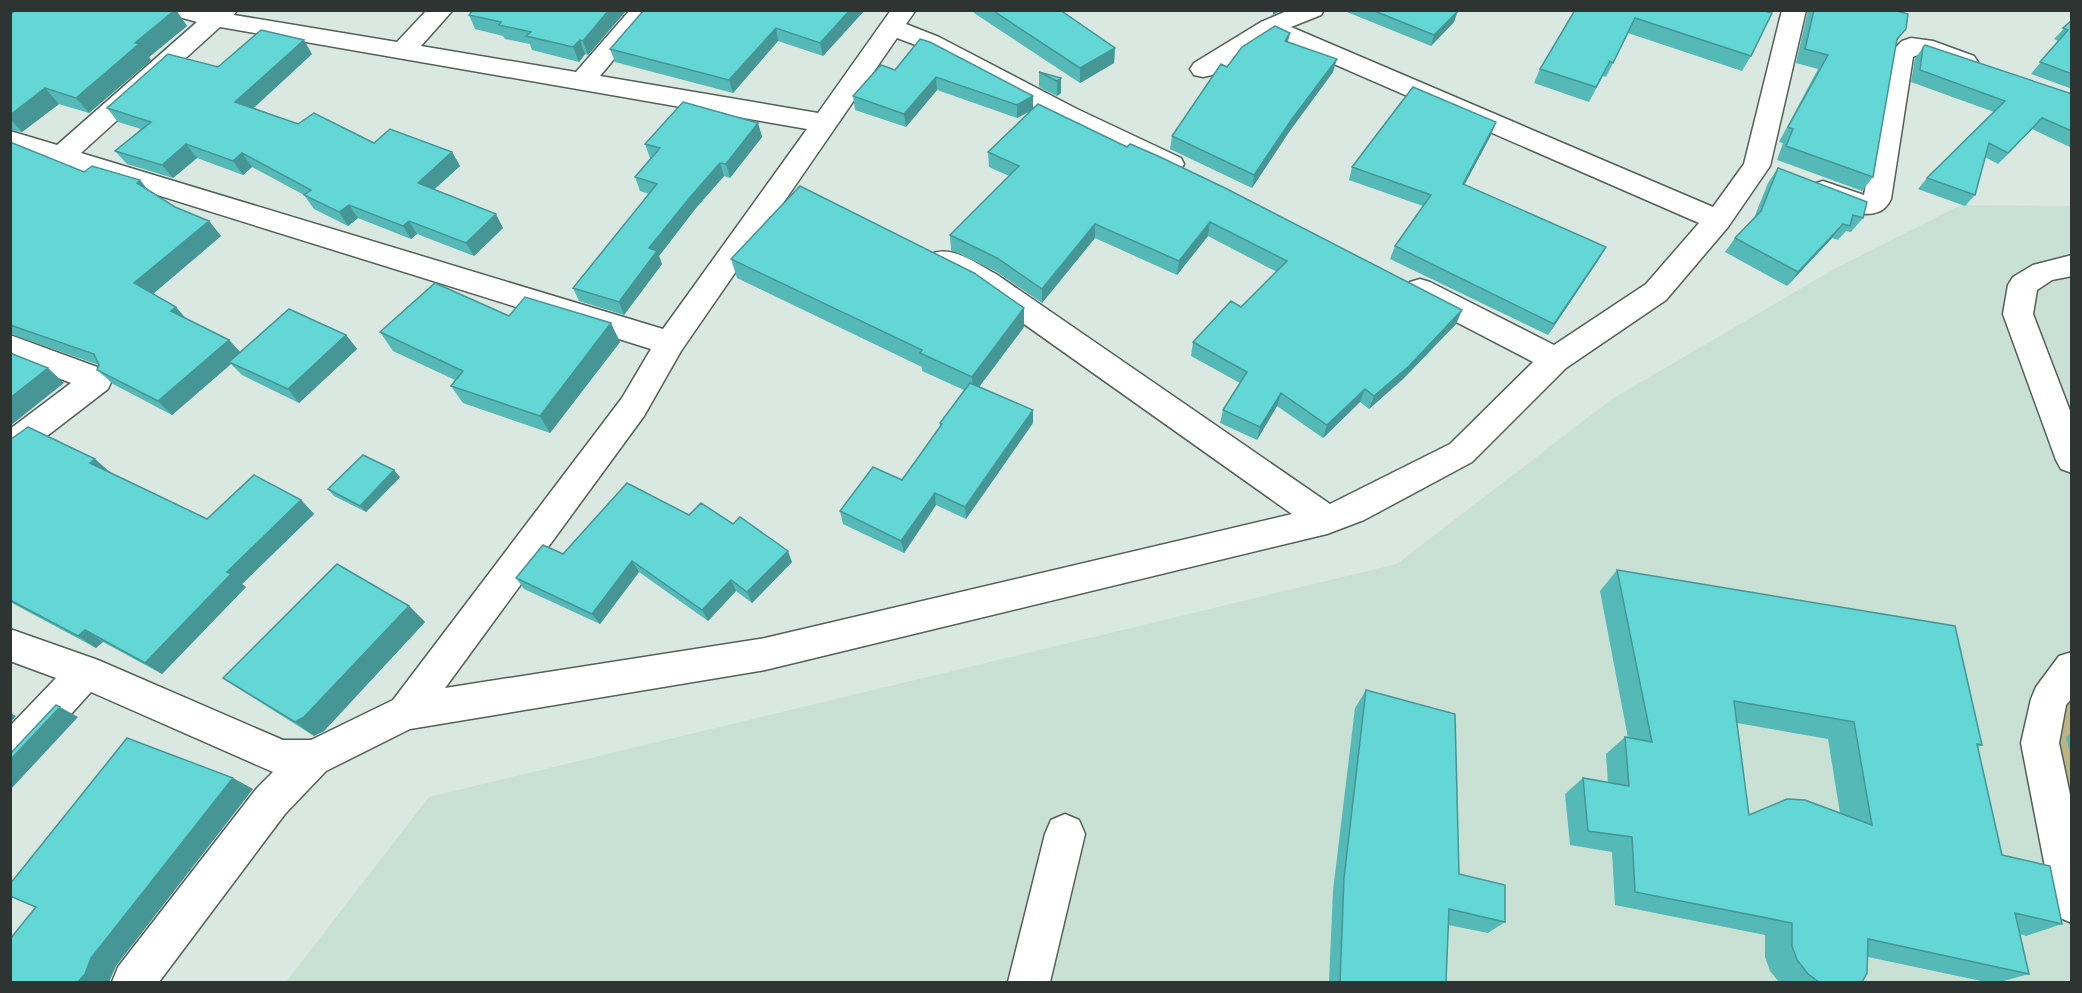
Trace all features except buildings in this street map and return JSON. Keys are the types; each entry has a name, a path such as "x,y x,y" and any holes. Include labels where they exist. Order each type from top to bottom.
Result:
{"street":[{"path":"10,13 14,10"},
{"path":"181,10 220,15 402,51 824,123"},
{"path":"402,51 441,10"},
{"path":"582,81 643,10"},
{"path":"1203,69 1270,27 1312,10"},
{"path":"133,982 271,801 314,758 406,712 765,654 1327,520 1352,510 1461,453 1555,360 1656,292 1718,220 1779,174 1792,11"},
{"path":"61,156 220,15"},
{"path":"406,712 633,407 670,343 795,186 824,123 898,19 930,42 1068,116 1192,174"},
{"path":"1270,27 1718,220"},
{"path":"1779,174 1856,204 1870,205 1877,199 1901,54 1911,46 1924,47 1987,70"},
{"path":"10,140 670,343"},
{"path":"922,250 987,282 1327,520"},
{"path":"2072,265 2043,272 2023,285 2018,314 2072,460"},
{"path":"1400,279 1555,360"},
{"path":"10,346 97,380 10,447"},
{"path":"10,645 85,672 282,758 314,758"},
{"path":"2072,668 2049,699 2040,743 2072,903"},
{"path":"10,754 85,672"},
{"path":"1029,982 1065,834"}],"shaded area":[{"path":"1961,205 2071,206 2071,982 286,982 429,797 1397,564 1612,399 1836,268"},
{"path":"2071,695 2071,894 2042,765"}]}
